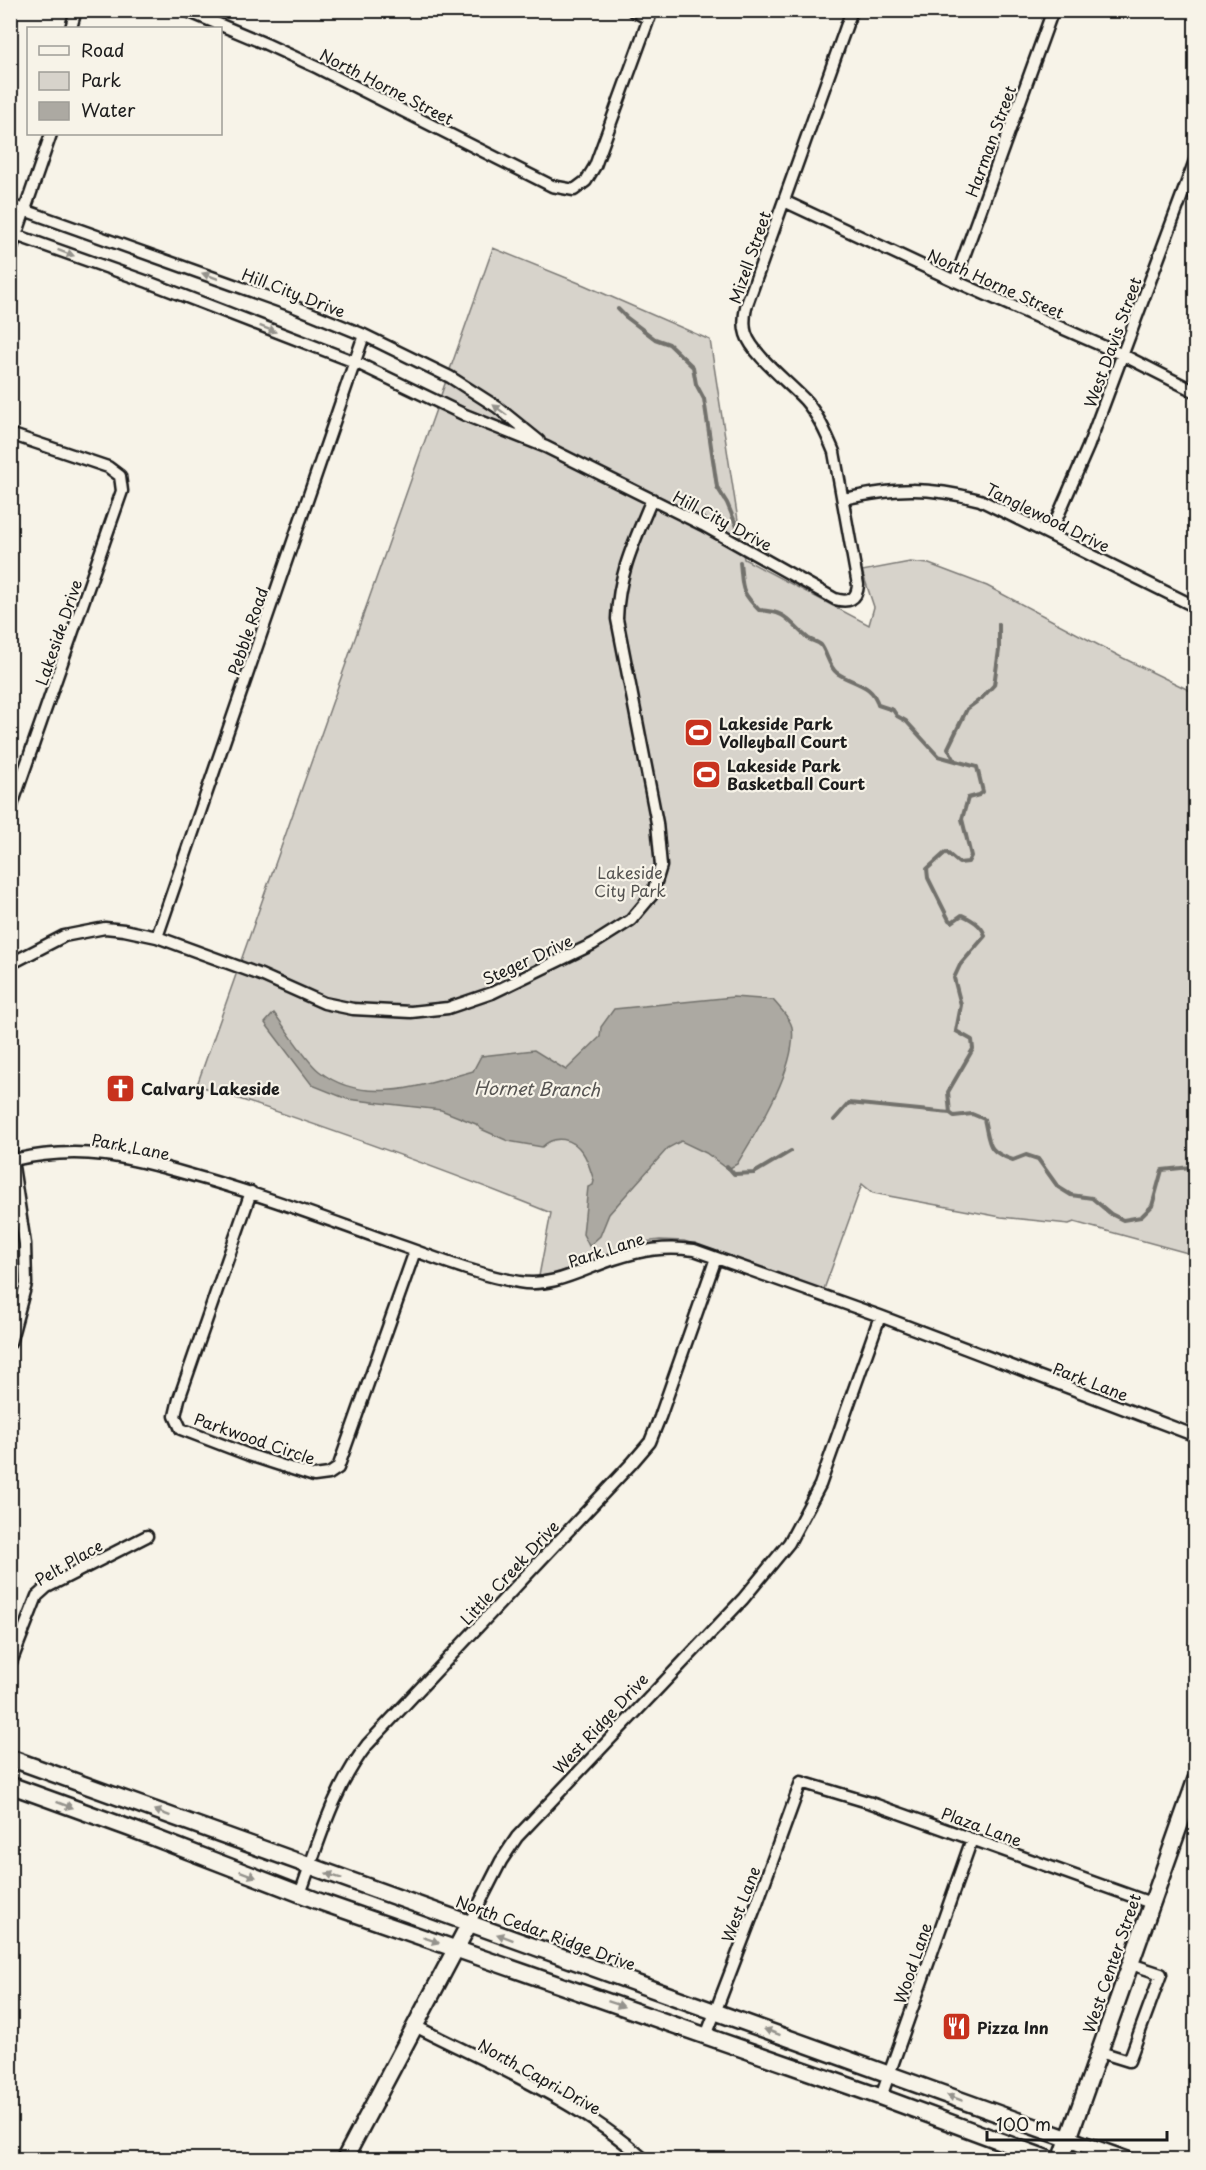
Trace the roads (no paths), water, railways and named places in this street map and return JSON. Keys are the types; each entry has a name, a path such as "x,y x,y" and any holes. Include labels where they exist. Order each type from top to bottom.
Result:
{"main road":[{"name":"North Cedar Ridge Drive","path":"10,1758 1127,2160"},
{"name":"West Center Street","path":"1061,2160 1196,1779"},
{"path":"10,1785 300,1894 881,2097 1051,2160"},
{"name":"West Ridge Drive","path":"344,2160 470,1924"}],"street":[{"path":"71,27 76,10"},
{"name":"North Horne Street","path":"185,10 318,68 552,186 574,190 586,181 595,166 651,15"},
{"path":"632,10 651,15"},
{"name":"Mizell Street","path":"852,10 743,321 752,347 806,401 818,417 834,452 858,585 853,599"},
{"name":"Harman Street","path":"955,281 1053,10"},
{"path":"10,253 14,234 26,210 51,135"},
{"name":"West Davis Street","path":"1050,534 1077,477 1196,158"},
{"name":"North Horne Street","path":"784,201 955,281 1123,355 1196,392"},
{"name":"Hill City Drive","path":"10,205 293,306 364,335 450,377 497,407 546,447"},
{"name":"Hill City Drive","path":"14,234 148,282 355,362 465,415 546,447 652,499 835,599 844,601 853,599"},
{"name":"Pebble Road","path":"158,937 364,335"},
{"name":"Lakeside Drive","path":"10,434 108,467 120,476 122,491 10,811"},
{"name":"Tanglewood Drive","path":"843,499 903,489 951,492 980,500 1196,607"},
{"name":"Steger Drive","path":"10,964 64,936 105,928 124,930 158,937 261,975 324,1003 353,1009 411,1012 448,1008 492,993 593,944 631,920 652,895 661,866 657,823 616,619 617,594 625,564 652,499"},
{"path":"10,1147 26,1244 26,1284 10,1342"},
{"name":"Park Lane","path":"13,1160 41,1154 90,1152 140,1160 251,1192 468,1269 520,1282 547,1283 580,1273 613,1259 648,1250 671,1247 694,1250 880,1316 1196,1436"},
{"name":"Parkwood Circle","path":"251,1192 175,1416 181,1429 247,1454 314,1476 329,1473 338,1468 415,1251"},
{"name":"Little Creek Drive","path":"300,1894 336,1795 350,1766 367,1744 650,1442 716,1258"},
{"name":"West Ridge Drive","path":"470,1924 501,1861 517,1837 743,1599 789,1543 820,1485 880,1316"},
{"name":"Pelt Place","path":"10,1665 37,1596 47,1587 147,1536"},
{"name":"Plaza Lane","path":"801,1782 871,1803 1151,1903"},
{"name":"West Lane","path":"706,2036 801,1782"},
{"name":"Wood Lane","path":"881,2097 972,1839"},
{"path":"1100,2052 1129,2061 1161,1974 1131,1964"},
{"name":"North Capri Drive","path":"415,2026 552,2096 614,2134 645,2160"}],"water":[{"path":"733,997 773,1000 787,1016 792,1027 792,1043 783,1079 755,1134 737,1164 728,1169 706,1153 681,1141 668,1148 609,1214 600,1236 589,1246 583,1234 588,1187 593,1185 594,1181 585,1156 574,1144 558,1139 542,1147 508,1141 481,1129 476,1124 441,1110 347,1099 312,1085 265,1023 274,1013 314,1066 337,1082 375,1091 394,1090 415,1087 473,1071 481,1056 534,1050 566,1070 600,1037 601,1027 614,1009"}],"waterway":[{"path":"618,309 655,339 669,344 693,367 696,384 704,399 717,487 727,503 740,534"},
{"path":"740,562 743,588 748,598 759,610 783,616 809,639 820,644 837,673 867,689 872,693 878,705 893,710 938,756 977,767 983,792 968,798 962,819 971,856 968,862 959,863 946,852 927,869 928,878 949,920 952,922 962,915 979,926 985,936 960,965 954,978 961,1005 956,1031 972,1040 973,1049 948,1092 950,1113"},
{"path":"954,759 948,748 967,709 994,685 999,650 999,624"},
{"name":"Hornet Branch","path":"834,1120 849,1103 950,1113 954,1116 972,1114 984,1119 991,1146 998,1153 1013,1160 1026,1155 1038,1159 1058,1187 1071,1195 1092,1198 1111,1214 1123,1220 1141,1217 1152,1206 1162,1170 1191,1167 1196,1169"},
{"name":"Hornet Branch","path":"727,1166 734,1174 754,1173 791,1151"}],"place":[{"name":"Lakeside Park Volleyball Court","path":"698,732"},
{"name":"Lakeside Park Basketball Court","path":"706,774"},
{"name":"Calvary Lakeside","path":"120,1088"},
{"name":"Pizza Inn","path":"956,2027"}],"park label":[{"name":"Lakeside City Park","path":"630,881"}]}
